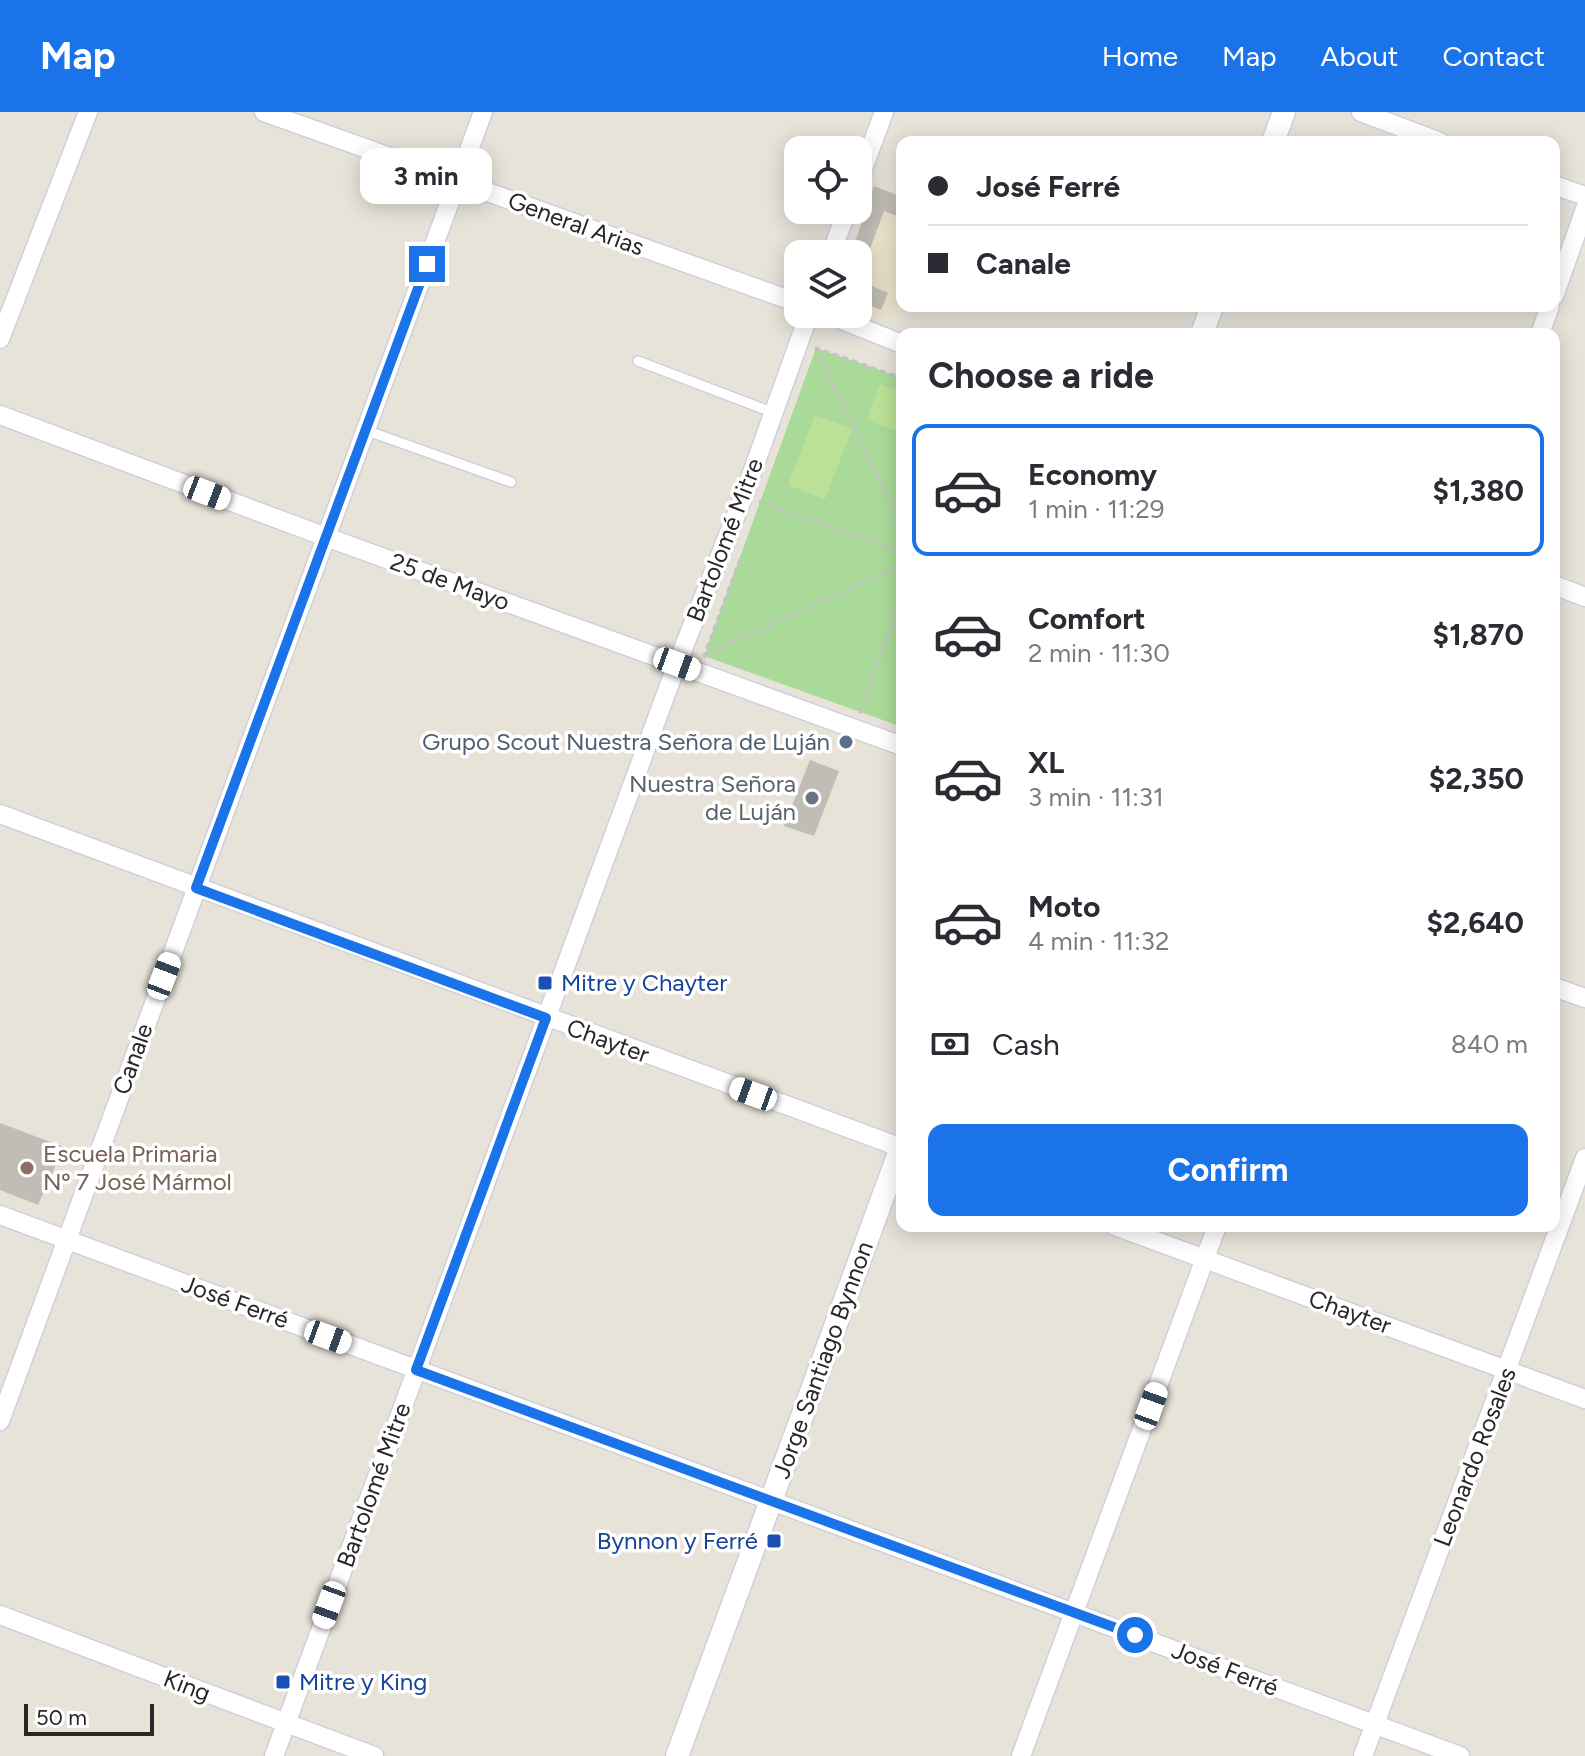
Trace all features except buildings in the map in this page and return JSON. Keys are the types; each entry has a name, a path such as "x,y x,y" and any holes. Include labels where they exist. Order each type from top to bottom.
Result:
{"street":[{"path":"0,339 88,112"},
{"name":"General Arias","path":"264,112 784,298"},
{"name":"Canale","path":"0,1421 483,112"},
{"path":"872,144 884,112"},
{"path":"1275,136 1284,112"},
{"path":"1361,112 1424,136"},
{"path":"1560,187 1585,196"},
{"path":"1560,279 1585,209"},
{"name":"Bartolomé Mitre","path":"274,1756 804,328"},
{"path":"862,328 896,342"},
{"name":"25 de Mayo","path":"0,415 896,744"},
{"path":"1560,587 1585,597"},
{"name":"Chayter","path":"0,814 896,1145"},
{"path":"1560,989 1585,998"},
{"name":"Leonardo Rosales","path":"1560,1227 1585,1158"},
{"name":"Jorge Santiago Bynnon","path":"677,1756 896,1163"},
{"name":"José Ferré","path":"0,1215 1460,1756"},
{"name":"Chayter","path":"1131,1232 1585,1399"},
{"path":"1021,1756 1215,1232"},
{"name":"Leonardo Rosales","path":"1363,1756 1558,1232"},
{"name":"King","path":"0,1615 374,1756"}],"lane":[{"path":"638,361 774,413"},
{"path":"365,430 511,482"}],"path":[{"path":"810,328 816,348 896,515"},
{"path":"811,362 816,348"},
{"path":"816,348 896,376"},
{"path":"744,495 896,550"},
{"path":"704,656 745,543"},
{"path":"677,664 704,656 896,567"},
{"path":"854,728 896,613"},
{"path":"704,656 719,661"}],"shaded area":[{"path":"874,186 896,195 896,311 892,321 872,314 872,240 856,240 861,224 872,224"}],"green space":[{"path":"816,348 896,376 896,725 704,656"},
{"path":"880,384 896,390 896,431 867,420"},
{"path":"815,415 852,429 825,499 788,485"}],"place":[{"name":"Grupo Scout Nuestra Señora de Luján","path":"846,742"},
{"name":"Nuestra Señora de Luján","path":"812,798"},
{"name":"Mitre y Chayter","path":"545,983"},
{"name":"Escuela Primaria Nº 7 José Mármol","path":"27,1168"},
{"name":"Bynnon y Ferré","path":"774,1541"},
{"name":"Mitre y King","path":"283,1682"}],"route":[{"path":"427,264 196,888 546,1018 416,1370 1135,1635"}]}
